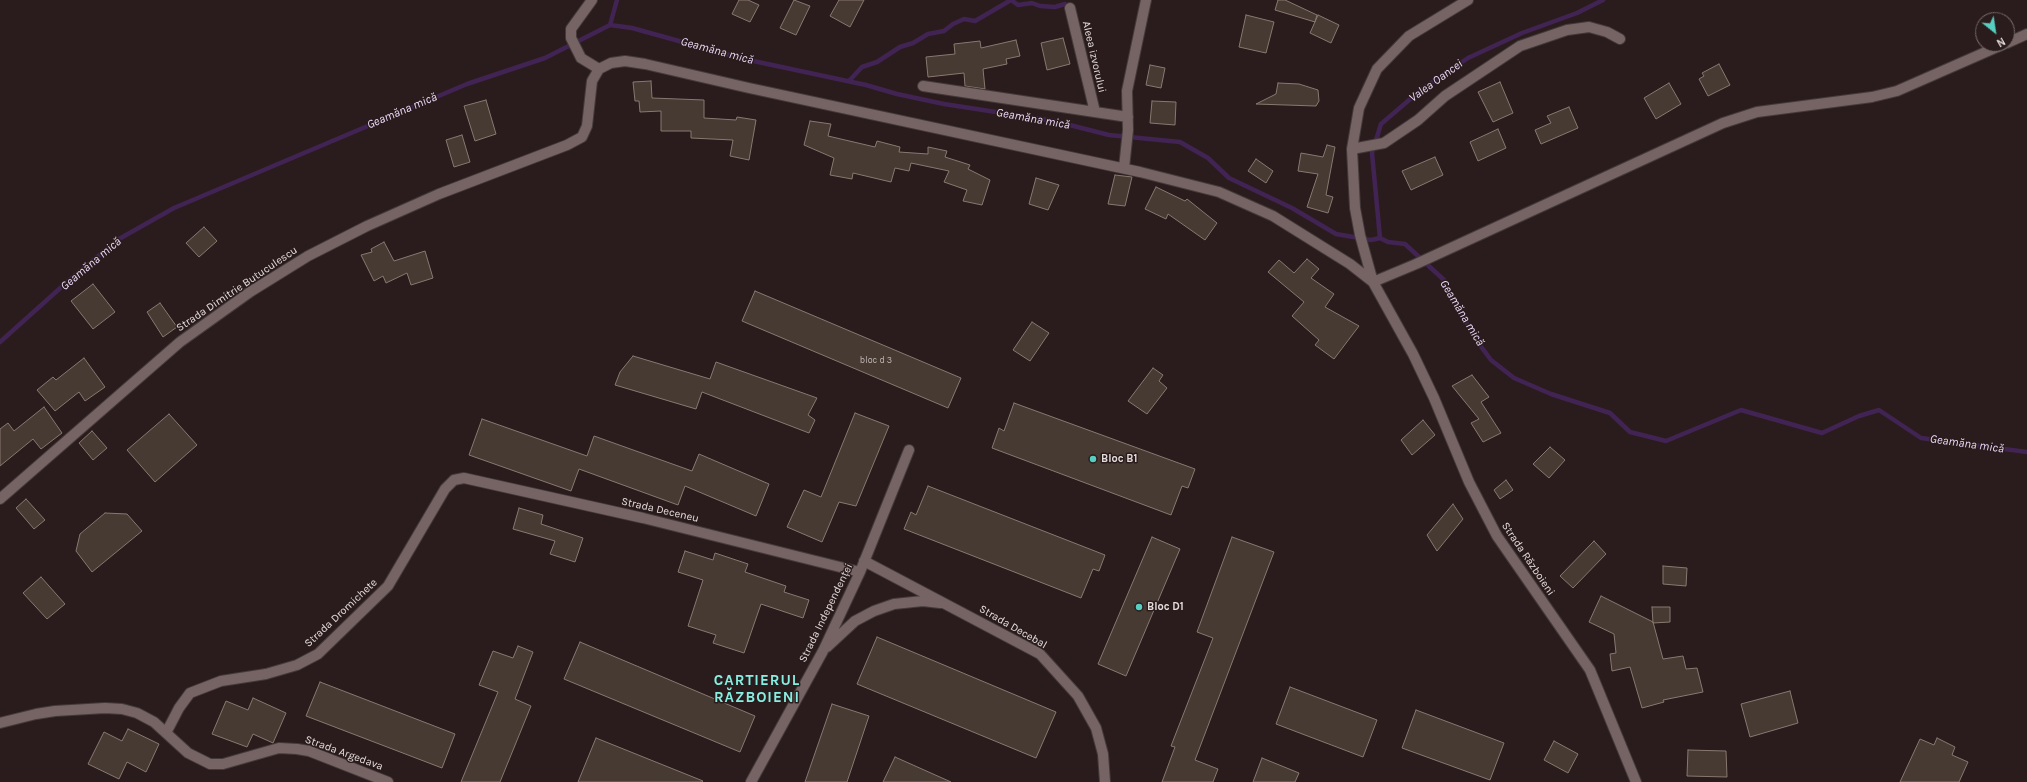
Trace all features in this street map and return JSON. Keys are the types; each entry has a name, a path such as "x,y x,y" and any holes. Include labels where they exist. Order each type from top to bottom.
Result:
{"street":[{"path":"592,0 571,29 571,38 581,58 599,69 611,62 625,60 756,90 1124,168 1219,192 1273,216 1350,264 1373,282"},
{"path":"1124,168 1128,130 1127,90 1146,0"},
{"path":"1373,282 1360,235 1355,208 1352,149 1359,108 1377,69 1409,36 1468,0"},
{"name":"Aleea izvorului","path":"1070,8 1095,112"},
{"path":"1352,149 1370,147 1384,143 1418,120 1445,96 1520,46 1567,30 1589,27 1607,32 1620,39"},
{"path":"2015,39 2027,34"},
{"path":"1373,282 1416,264 1723,123 1757,112 1872,97 1897,91 1986,52"},
{"name":"Strada Dimitrie Butuculescu","path":"0,499 180,342 250,292 308,256 367,226 439,194 567,145 582,137 587,126 592,81 599,69"},
{"path":"923,86 1128,117"},
{"name":"Strada Războieni","path":"1373,282 1413,354 1434,398 1469,482 1497,536 1590,670 1636,782"},
{"name":"Strada Independenței","path":"751,782 823,651 860,572 909,450"},
{"name":"Strada Deceneu","path":"454,480 464,478 636,516 860,572"},
{"name":"Strada Dromichete","path":"166,733 179,708 190,693 221,681 266,674 297,666 318,654 388,586 445,490 454,480"},
{"name":"Strada Decebal","path":"864,561 1040,654 1078,696 1096,728 1103,754 1105,782"},
{"path":"823,651 855,621 874,611 894,604 923,601 946,603"},
{"name":"Strada Argedava","path":"0,723 49,712 110,708 122,709 137,713 154,722 188,753 210,764 223,764 279,748 297,749 308,751 388,782"}],"building":[{"path":"739,0 748,0 759,5 750,22 732,14"},
{"path":"794,0 810,6 796,35 780,28"},
{"path":"839,0 864,0 850,27 830,16"},
{"path":"1278,0 1285,0 1317,15 1315,22 1275,10"},
{"path":"1246,15 1274,22 1266,53 1239,47"},
{"path":"1318,15 1339,25 1331,43 1310,33"},
{"path":"1063,38 1070,64 1047,70 1041,43"},
{"path":"1016,40 1020,56 1006,59 1007,64 983,69 985,89 965,86 964,73 928,77 926,57 955,54 954,44 980,41 981,48"},
{"path":"1719,64 1730,85 1708,96 1699,79 1704,76 1702,73"},
{"path":"1150,65 1165,68 1161,88 1146,85"},
{"path":"651,81 652,98 704,100 704,118 736,120 737,117 756,120 749,160 730,156 733,140 691,138 691,131 661,131 661,111 640,112 639,101 635,101 633,82"},
{"path":"1500,82 1513,113 1493,122 1478,92"},
{"path":"1278,83 1299,84 1318,90 1319,101 1316,106 1256,104 1276,94"},
{"path":"1669,83 1681,104 1656,119 1644,98"},
{"path":"486,100 496,134 475,141 464,106"},
{"path":"1152,101 1176,102 1175,125 1150,123"},
{"path":"1569,107 1578,128 1541,144 1535,130 1551,123 1547,116"},
{"path":"810,121 831,124 828,136 875,147 877,141 900,147 899,152 928,154 928,147 947,151 945,157 970,165 968,169 990,180 982,205 963,201 967,190 944,182 949,171 911,163 909,171 895,168 891,182 853,173 852,179 830,175 834,158 804,145"},
{"path":"1498,129 1506,148 1478,161 1470,142"},
{"path":"462,135 470,162 454,167 446,140"},
{"path":"1327,145 1335,147 1326,195 1333,197 1328,213 1307,207 1318,174 1298,171 1301,153 1323,157"},
{"path":"1435,157 1443,175 1411,190 1402,171"},
{"path":"1256,159 1273,171 1266,183 1248,171"},
{"path":"1115,175 1132,177 1125,206 1108,204"},
{"path":"1036,178 1059,185 1048,210 1029,204"},
{"path":"1156,187 1185,201 1187,199 1217,223 1205,240 1168,214 1166,219 1145,209"},
{"path":"204,227 217,241 199,257 186,243"},
{"path":"384,242 394,261 425,251 433,278 411,285 407,273 386,283 383,276 374,281 361,255 372,252 371,249"},
{"path":"1307,259 1319,269 1311,278 1334,294 1325,307 1359,326 1334,359 1315,345 1319,340 1292,316 1304,302 1268,272 1279,260 1294,273"},
{"path":"93,284 115,312 93,329 71,301"},
{"path":"755,291 961,378 948,408 742,321"},
{"path":"160,303 177,327 163,337 147,312"},
{"path":"1032,322 1049,333 1030,361 1013,350"},
{"path":"633,356 710,379 716,362 817,398 808,415 815,420 809,433 702,392 696,409 615,385 620,372"},
{"path":"84,358 105,387 85,401 79,392 55,411 37,390 53,377 56,380"},
{"path":"1153,368 1163,375 1159,381 1167,388 1147,414 1128,401"},
{"path":"1472,375 1489,397 1481,402 1501,433 1483,442 1471,423 1479,419 1452,386"},
{"name":"Bloc B1","path":"1014,403 1195,469 1188,488 1182,486 1171,515 992,448 999,428 1004,431"},
{"path":"44,407 62,433 41,449 33,439 0,466 0,429 8,423 14,431"},
{"path":"855,413 889,426 856,506 839,502 822,542 787,527 804,490 821,497"},
{"path":"169,414 197,445 155,482 127,450"},
{"path":"482,419 587,456 594,436 692,471 699,454 769,484 756,516 685,486 678,505 579,469 571,491 469,455"},
{"path":"1423,420 1435,435 1412,455 1401,440"},
{"path":"92,431 107,448 93,460 79,443"},
{"path":"1550,447 1565,460 1549,478 1533,464"},
{"path":"1506,480 1513,490 1500,499 1494,490"},
{"path":"928,486 1105,555 1099,571 1093,569 1081,598 904,529 911,512 916,515"},
{"path":"26,499 45,520 34,529 16,508"},
{"path":"1453,504 1463,519 1437,551 1427,535"},
{"path":"519,508 543,515 541,524 583,538 575,562 550,554 555,541 513,529"},
{"path":"105,513 127,514 142,531 92,572 76,551 80,534"},
{"name":"Bloc D1","path":"1152,537 1180,549 1126,676 1098,664"},
{"path":"1232,537 1274,552 1195,760 1218,769 1213,782 1162,782 1175,747 1171,746 1213,638 1197,632"},
{"path":"1594,541 1606,554 1573,588 1560,576"},
{"path":"685,551 713,560 715,553 748,564 745,572 786,586 784,592 809,600 803,618 761,604 744,653 713,643 716,635 688,626 703,580 678,572"},
{"path":"1663,566 1687,568 1686,586 1663,584"},
{"path":"41,577 65,604 47,619 23,593"},
{"path":"1601,596 1653,622 1663,659 1683,656 1686,669 1697,668 1703,692 1663,700 1664,702 1642,708 1630,667 1612,671 1610,654 1616,653 1614,634 1589,622"},
{"path":"1652,607 1670,607 1670,622 1653,623"},
{"path":"877,637 1056,712 1036,758 857,684"},
{"path":"580,642 755,716 740,752 564,679"},
{"path":"518,646 533,652 515,699 531,706 500,782 461,782 498,692 479,685 493,651 513,658"},
{"path":"320,682 455,734 442,768 306,716"},
{"path":"1290,687 1377,720 1363,757 1276,724"},
{"path":"1790,691 1798,723 1750,737 1741,704"},
{"path":"253,698 286,713 273,743 253,734 247,747 212,734 226,701 248,710"},
{"path":"832,704 869,716 847,782 805,782"},
{"path":"1416,710 1504,743 1490,780 1402,748"},
{"path":"128,729 159,744 146,772 127,762 119,779 88,764 104,732 122,741"},
{"path":"596,738 703,781 578,782"},
{"path":"1937,738 1955,747 1952,755 1968,762 1959,782 1900,782 1920,739 1934,745"},
{"path":"1554,741 1578,754 1568,773 1544,760"},
{"path":"1688,750 1726,751 1727,777 1687,776"},
{"path":"895,757 951,782 883,782"},
{"path":"1262,758 1299,773 1295,782 1253,782"}],"waterway":[{"path":"610,25 617,0"},
{"path":"1011,0 1018,5 1032,3 1040,6 1055,7 1065,4"},
{"path":"849,81 862,67 877,62 900,47 913,43 928,34 944,31 953,24 964,19 975,21 1011,0"},
{"name":"Valea Oancei","path":"1380,238 1372,153 1381,124 1422,89 1468,58 1522,33 1577,13 1603,0"},
{"name":"Geamăna mică","path":"0,342 67,282 119,239 174,208 467,84 545,58 610,25 632,28 744,59 866,85 897,94 944,104 1054,121 1109,135 1180,142 1208,158 1229,178 1292,208 1336,234 1371,240 1380,238 1388,242 1405,244 1444,280 1474,337 1491,360 1514,378 1551,394 1610,413 1630,432 1666,441 1741,410 1822,433 1859,416 1879,410 1921,438 2027,452"}],"place":[{"name":"Bloc B1","path":"1093,459"},
{"name":"Bloc D1","path":"1139,607"}],"district":[{"name":"CARTIERUL RĂZBOIENI","path":"757,690"}]}
